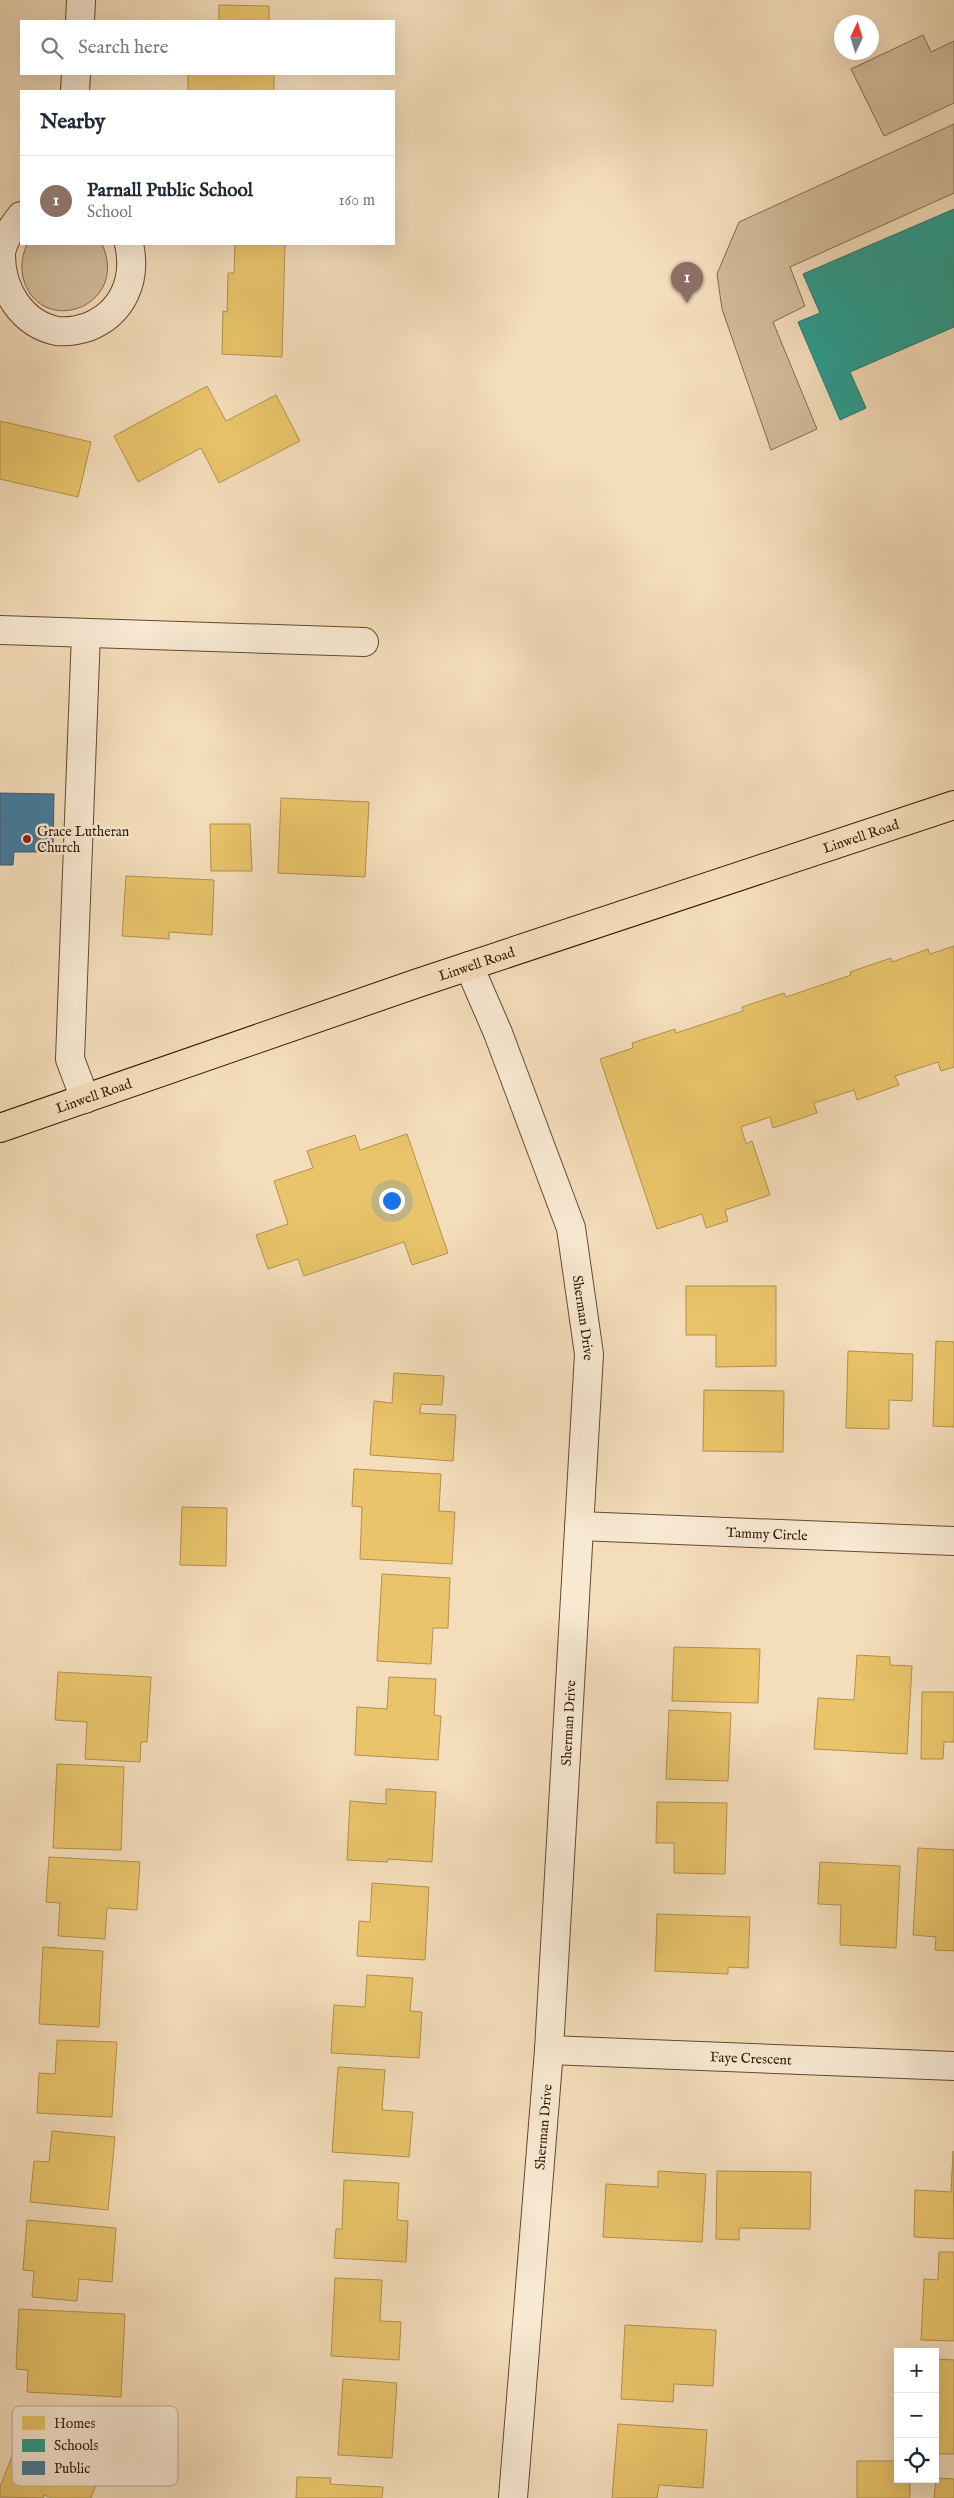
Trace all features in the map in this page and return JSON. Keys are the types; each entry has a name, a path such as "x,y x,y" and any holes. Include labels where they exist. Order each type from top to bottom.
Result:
{"main road":[{"name":"Linwell Road","path":"0,1128 469,966 954,805"}],"street":[{"path":"80,20 81,0"},
{"path":"75,90 76,75"},
{"path":"20,217 8,233 1,253 1,275 8,296 20,313 38,325 59,331 81,329 102,322 118,307 129,288 133,266 129,245"},
{"path":"0,630 364,642"},
{"path":"85,1099 70,1059 86,633"},
{"name":"Sherman Drive","path":"469,966 498,1033 571,1228 589,1354 549,2050 513,2498"},
{"name":"Tammy Circle","path":"579,1526 954,1542"},
{"name":"Faye Crescent","path":"549,2050 954,2066"}],"shaded area":[{"path":"923,35 931,52 954,41 954,103 884,136 851,69 870,60 879,60 879,56"},
{"path":"954,124 954,193 790,267 805,306 773,322 817,429 771,450 722,309 717,274 739,222"},
{"path":"27,245 102,245 107,266 104,284 95,298 81,307 64,311 48,308 34,298 24,281 22,262"}],"building: Homes":[{"path":"219,5 269,6 269,20 219,20"},
{"path":"188,75 274,75 274,90 188,90"},
{"path":"235,245 285,245 282,357 222,354 223,311 227,312 228,273 234,273"},
{"path":"207,386 226,421 276,395 300,441 219,483 201,448 138,482 114,436"},
{"path":"0,421 91,442 78,497 0,479"},
{"path":"281,798 369,802 365,877 278,873"},
{"path":"210,824 250,824 252,871 211,871"},
{"path":"126,876 214,880 212,935 169,932 169,939 122,936"},
{"path":"954,946 954,1067 941,1071 938,1062 895,1076 899,1085 857,1100 854,1090 814,1103 817,1113 773,1128 770,1117 741,1127 746,1144 752,1141 770,1195 725,1210 728,1221 706,1228 702,1214 657,1229 600,1059 633,1048 632,1043 675,1029 676,1033 743,1011 742,1007 784,993 786,997 851,975 850,972 891,958 892,962 928,949 930,954"},
{"path":"407,1134 448,1253 412,1265 404,1242 304,1276 298,1259 268,1269 256,1235 288,1224 274,1181 313,1168 307,1151 355,1135 360,1150"},
{"path":"686,1286 776,1286 776,1366 716,1367 716,1335 686,1335"},
{"path":"936,1341 954,1342 954,1427 933,1426"},
{"path":"848,1351 913,1354 912,1401 889,1400 889,1429 846,1428"},
{"path":"394,1373 444,1376 442,1405 421,1404 420,1413 456,1415 453,1461 370,1455 374,1401 392,1403"},
{"path":"704,1390 784,1391 783,1452 703,1451"},
{"path":"354,1469 441,1474 439,1511 455,1512 452,1564 360,1559 362,1507 352,1506"},
{"path":"182,1507 227,1508 226,1566 180,1565"},
{"path":"382,1574 450,1578 448,1628 433,1628 431,1664 377,1661"},
{"path":"674,1647 760,1649 758,1703 672,1701"},
{"path":"857,1655 890,1657 890,1665 912,1666 907,1754 814,1749 818,1698 854,1700"},
{"path":"58,1672 151,1677 147,1742 141,1742 140,1762 85,1759 87,1722 55,1720"},
{"path":"389,1677 436,1679 434,1715 441,1716 438,1760 355,1755 357,1707 387,1709"},
{"path":"922,1692 954,1692 954,1742 944,1742 943,1759 921,1759"},
{"path":"669,1710 731,1713 728,1781 666,1779"},
{"path":"57,1764 124,1767 121,1850 53,1848"},
{"path":"386,1789 436,1792 432,1862 388,1859 387,1862 347,1860 350,1801 386,1804"},
{"path":"657,1802 727,1803 725,1874 674,1873 674,1843 656,1843"},
{"path":"918,1848 954,1850 954,1951 935,1950 936,1937 913,1935"},
{"path":"49,1857 140,1862 137,1910 107,1908 105,1939 58,1936 60,1903 46,1902"},
{"path":"820,1862 900,1866 896,1948 840,1945 841,1905 818,1904"},
{"path":"372,1883 429,1887 425,1960 357,1956 359,1921 370,1922"},
{"path":"657,1914 750,1917 748,1968 728,1967 728,1974 655,1971"},
{"path":"43,1947 103,1951 99,2027 39,2024"},
{"path":"367,1975 413,1978 410,2011 422,2012 419,2058 331,2053 334,2005 365,2007"},
{"path":"57,2040 117,2042 112,2117 37,2113 39,2073 55,2074"},
{"path":"338,2067 385,2070 382,2110 413,2112 409,2157 332,2152"},
{"path":"52,2131 115,2137 108,2210 30,2202 34,2161 49,2162"},
{"path":"953,2151 954,2239 914,2237 915,2190 951,2192"},
{"path":"658,2171 706,2174 702,2242 603,2237 606,2184 658,2187"},
{"path":"717,2171 811,2172 810,2229 739,2228 739,2240 716,2239"},
{"path":"344,2180 399,2183 397,2220 408,2221 406,2262 334,2258 336,2229 342,2229"},
{"path":"27,2220 116,2228 112,2282 79,2279 77,2301 32,2297 34,2271 23,2270"},
{"path":"939,2252 954,2252 954,2341 921,2340 924,2279 938,2280"},
{"path":"335,2278 382,2280 380,2321 401,2322 399,2360 331,2356"},
{"path":"19,2309 125,2314 121,2397 27,2392 28,2370 16,2369"},
{"path":"625,2325 716,2330 713,2386 674,2384 673,2402 621,2399"},
{"path":"939,2359 954,2360 954,2454 939,2454"},
{"path":"343,2379 397,2383 392,2458 338,2455"},
{"path":"618,2424 707,2430 703,2488 659,2485 657,2498 612,2498"},
{"path":"12,2456 12,2486 96,2486 91,2498 52,2498 44,2495 43,2498 0,2497 0,2487"},
{"path":"857,2461 894,2461 894,2483 910,2483 910,2498 857,2498"},
{"path":"297,2477 331,2478 330,2484 383,2487 382,2498 296,2498"},
{"path":"939,2478 954,2479 954,2498 934,2498 936,2483 939,2483"}],"building: Schools":[{"path":"954,209 954,327 850,372 866,408 840,420 798,322 820,313 803,274"}],"building: Public":[{"name":"Grace Lutheran Church","path":"0,793 54,794 53,852 14,852 13,865 0,865"}],"place":[{"name":"Parnall Public School","path":"687,303"},
{"name":"Grace Lutheran Church","path":"27,839"}]}
